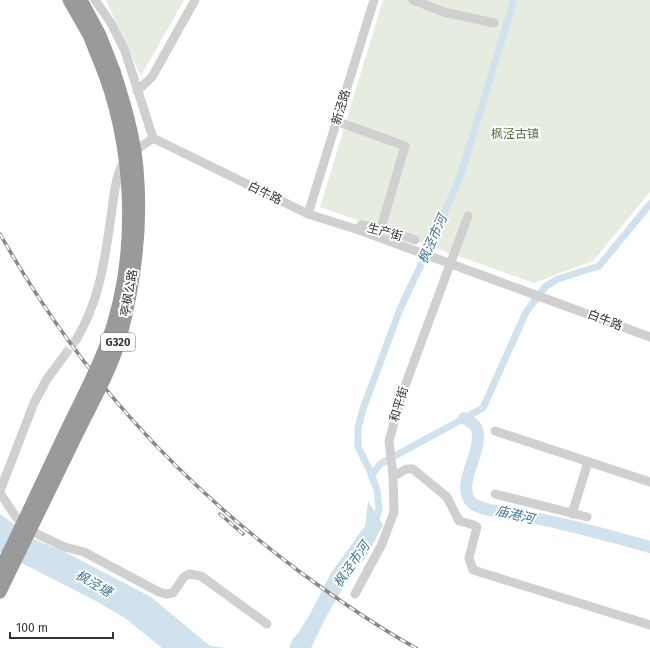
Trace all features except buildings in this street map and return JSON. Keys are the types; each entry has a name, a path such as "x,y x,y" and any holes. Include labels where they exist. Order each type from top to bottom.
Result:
{"highway":[{"name":"亭枫公路","path":"0,592 106,374 121,336 128,304 137,235 139,204 137,166 124,102 110,73 69,0"},
{"name":"亭枫公路","path":"0,570 105,347 124,270 128,226 128,183 110,73 100,35 81,0"}],"street":[{"path":"76,340 94,306 101,282 114,199 122,164 131,154 153,138 125,51 111,23 95,0"},
{"path":"137,91 152,76 195,0"},
{"name":"新泾路","path":"308,214 374,0"},
{"path":"413,0 444,12 494,23"},
{"path":"336,121 405,146 381,228"},
{"name":"白牛路","path":"153,138 308,214 359,230 650,336"},
{"name":"和平街","path":"354,594 382,544 394,512 393,471 389,441 402,394 468,216"},
{"name":"生产街","path":"359,230 361,225 381,228 415,240"},
{"path":"64,356 47,379 34,403 0,492 16,518 26,527 39,535 65,547 84,552 159,592 166,594 173,593 184,577 189,574 201,576 267,624"},
{"path":"495,431 650,482"},
{"path":"572,514 588,462"},
{"path":"393,471 398,474 406,469 413,470 447,497 459,521 478,527 469,558 473,570 650,625"},
{"path":"495,494 587,517"}],"green space":[{"path":"106,0 184,0 141,76"},
{"name":"枫泾古镇","path":"383,0 650,0 650,192 593,261 534,283 320,207"}],"water":[{"path":"368,501 383,525 366,557 351,575 327,615 311,648 289,648 292,640 299,632 310,614 331,573 365,526"},
{"name":"枫泾塘","path":"0,514 36,540 63,551 151,597 210,646 227,648 162,648 125,618 94,600 0,552"}],"waterway":[{"name":"枫泾市河","path":"375,523 379,509 377,490 358,447 358,428 363,409 400,309 436,233 461,174 514,0"},
{"name":"枫泾市河","path":"372,475 380,464 483,408 526,312 546,286 558,279 599,266 650,204"},
{"name":"庙港河","path":"464,418 475,426 478,438 466,487 467,496 472,503 484,509 562,524 650,547"}],"tunnel":[{"path":"64,356 76,340"}],"railway":[{"path":"0,234 30,284 62,332 96,377 170,460 211,499 254,536 300,572 357,612 416,648"},
{"path":"220,514 243,534"}]}
